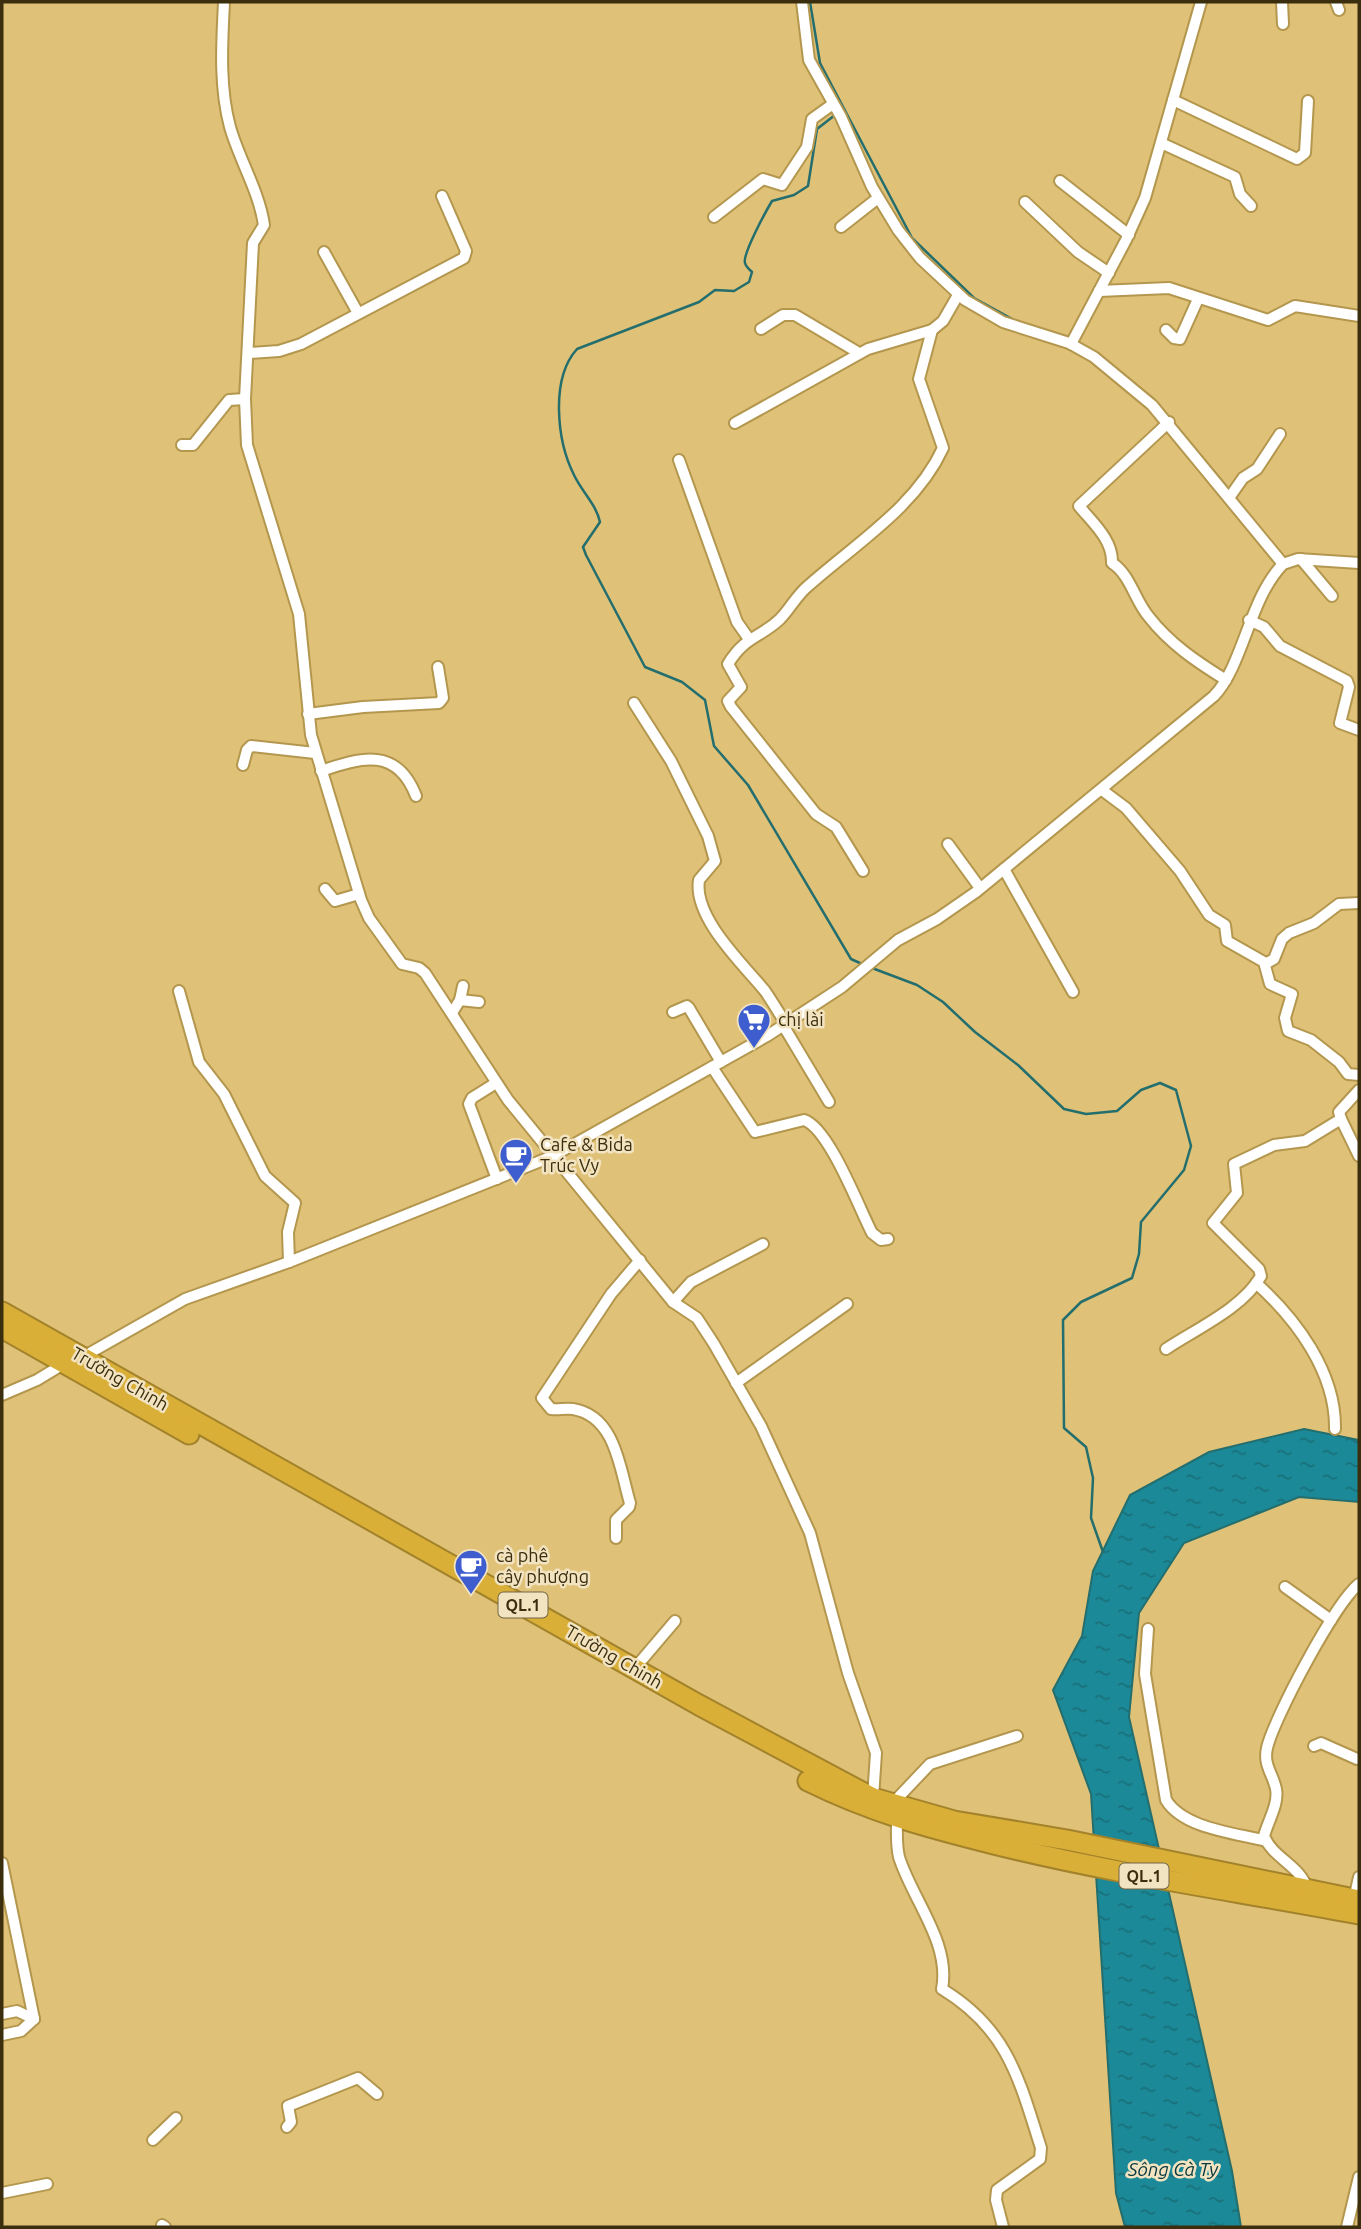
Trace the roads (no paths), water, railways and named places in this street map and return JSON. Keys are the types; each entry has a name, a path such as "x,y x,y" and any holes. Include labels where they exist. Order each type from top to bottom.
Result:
{"highway":[{"name":"Trường Chinh","path":"2,1312 811,1768 873,1798 894,1812 1067,1840 1231,1883"},
{"name":"Trường Chinh","path":"2,1328 802,1778 851,1802 1055,1859 1231,1883"},
{"name":"QL.1","path":"1231,1883 1308,1891 1357,1904"},
{"name":"QL.1","path":"1231,1883 1357,1904"}],"street":[{"path":"225,2 221,57 225,99 230,126 264,225 253,243 249,353 244,399 247,446 299,614 308,715 315,753 359,894 367,914 399,961 403,965 422,970 496,1083 554,1156 673,1301 697,1318 761,1426 810,1533 848,1673 876,1753 873,1798"},
{"path":"802,2 809,60 834,104 878,198 907,242 958,295 997,319 1073,338 1169,422 1283,564"},
{"path":"1073,338 1129,235 1149,185 1201,2"},
{"path":"1282,2 1283,24"},
{"path":"1173,100 1297,159 1305,153 1308,101"},
{"path":"714,217 763,178 782,185 807,147 811,119 834,104"},
{"path":"1161,143 1235,177 1240,194 1251,206"},
{"path":"1060,181 1129,235"},
{"path":"249,353 288,349 464,258 466,251 442,196"},
{"path":"841,227 878,198"},
{"path":"1025,202 1078,251 1109,273"},
{"path":"324,252 358,313"},
{"path":"1099,291 1165,288 1268,320 1295,306 1359,316"},
{"path":"735,423 859,353 932,330 946,317 958,295"},
{"path":"1166,330 1174,338 1180,339 1198,299"},
{"path":"761,329 783,315 795,315 859,353"},
{"path":"863,871 836,827 816,814 731,707 728,701 741,687 728,664 742,643 779,620 789,604 806,587 894,513 927,478 943,448 919,379 932,330"},
{"path":"182,445 193,445 229,400 244,399"},
{"path":"1169,422 1079,506 1108,542 1113,552 1112,563 1124,573 1135,597 1160,631 1226,680"},
{"path":"1229,498 1244,478 1255,471 1280,434"},
{"path":"679,460 737,622 749,639"},
{"path":"1301,559 1332,596"},
{"path":"2,1395 37,1380 64,1363 83,1357 185,1298 289,1262 554,1156 784,1024 842,987 898,940 937,919 980,888 1202,707 1226,680 1249,620 1283,564 1301,559 1359,563"},
{"path":"1249,620 1264,627 1280,646 1347,681 1349,687 1340,723 1359,730"},
{"path":"308,715 363,707 439,703 443,698 438,667"},
{"path":"634,703 671,761 708,835 715,861 699,880 704,911 744,971 764,991 829,1102"},
{"path":"243,765 247,750 251,746 315,753"},
{"path":"321,771 351,761 384,761 406,773 416,796"},
{"path":"1102,790 1126,808 1180,871 1209,915 1224,925 1227,942 1265,964 1271,986 1293,995 1286,1018 1288,1031 1311,1040 1339,1062 1348,1074 1359,1074"},
{"path":"948,845 980,888"},
{"path":"1004,869 1073,992"},
{"path":"325,889 335,901 359,894"},
{"path":"1265,964 1274,959 1282,939 1290,933 1314,923 1339,904 1359,902"},
{"path":"452,1013 460,1000 463,986"},
{"path":"180,991 199,1062 224,1094 265,1176 295,1203 288,1233 289,1262"},
{"path":"460,1000 479,1002"},
{"path":"673,1012 689,1007 716,1064 755,1132 804,1120 810,1123 830,1149 872,1233 880,1240 888,1239"},
{"path":"496,1083 472,1098 469,1104 498,1179"},
{"path":"1359,1090 1339,1112 1359,1156"},
{"path":"1166,1349 1223,1311 1261,1276 1259,1269 1213,1223 1237,1193 1234,1164 1274,1145 1305,1141 1341,1119"},
{"path":"673,1301 691,1282 763,1244"},
{"path":"616,1538 616,1520 629,1507 629,1503 613,1442 588,1416 576,1409 551,1409 542,1398 611,1294 640,1260"},
{"path":"1256,1283 1278,1303 1317,1359 1329,1391 1335,1429"},
{"path":"736,1383 847,1304"},
{"path":"1266,1841 1265,1832 1277,1794 1266,1766 1268,1745 1331,1620 1359,1584"},
{"path":"1285,1587 1331,1620"},
{"path":"635,1668 675,1620"},
{"path":"1149,1629 1145,1674 1166,1800 1177,1813 1190,1820 1266,1841 1300,1873 1308,1891"},
{"path":"1003,2227 996,2200 997,2190 1040,2159 1041,2148 1014,2069 1001,2043 978,2014 942,1989 944,1977 936,1940 899,1856 894,1812 930,1764 1017,1736"},
{"path":"1314,1746 1321,1744 1358,1760"},
{"path":"2,1863 34,2019"},
{"path":"1357,1904 1359,1877"},
{"path":"2,2014 17,2011 34,2019"},
{"path":"2,2035 21,2031 34,2019"},
{"path":"287,2127 290,2122 288,2106 326,2088 339,2088 358,2078 377,2094"},
{"path":"153,2140 176,2118"},
{"path":"1347,2227 1359,2177"},
{"path":"2,2193 47,2184"}],"water":[{"name":"Sông Cà Ty","path":"1304,1429 1359,1440 1359,1502 1299,1497 1184,1543 1139,1613 1129,1717 1232,2171 1241,2227 1125,2227 1116,2193 1091,1794 1053,1690 1082,1636 1093,1571 1130,1495 1209,1452"}],"waterway":[{"path":"810,2 820,63 912,238 974,298 1014,320"},
{"path":"835,115 817,129 808,186 794,195 772,201 760,223 745,258 746,266 752,272 749,282 734,291 715,290 699,302 577,349 568,362 563,377 559,411 568,461 600,522 583,547 645,667 682,682 705,700 714,746 748,785 851,959 862,964"},
{"path":"1103,358 1152,398"},
{"path":"1157,403 1231,492"},
{"path":"872,968 917,985 943,1002 975,1032 1018,1065 1064,1109 1086,1114 1117,1111 1141,1090 1160,1083 1176,1090 1191,1146 1184,1170 1141,1222 1139,1254 1132,1278 1081,1302 1063,1320 1064,1428 1086,1447 1093,1478 1091,1518 1103,1552"}],"place":[{"name":"chị lài","path":"754,1050"},
{"name":"Cafe & Bida Trúc Vy","path":"516,1185"},
{"name":"cà phê cây phượng","path":"471,1596"}]}
